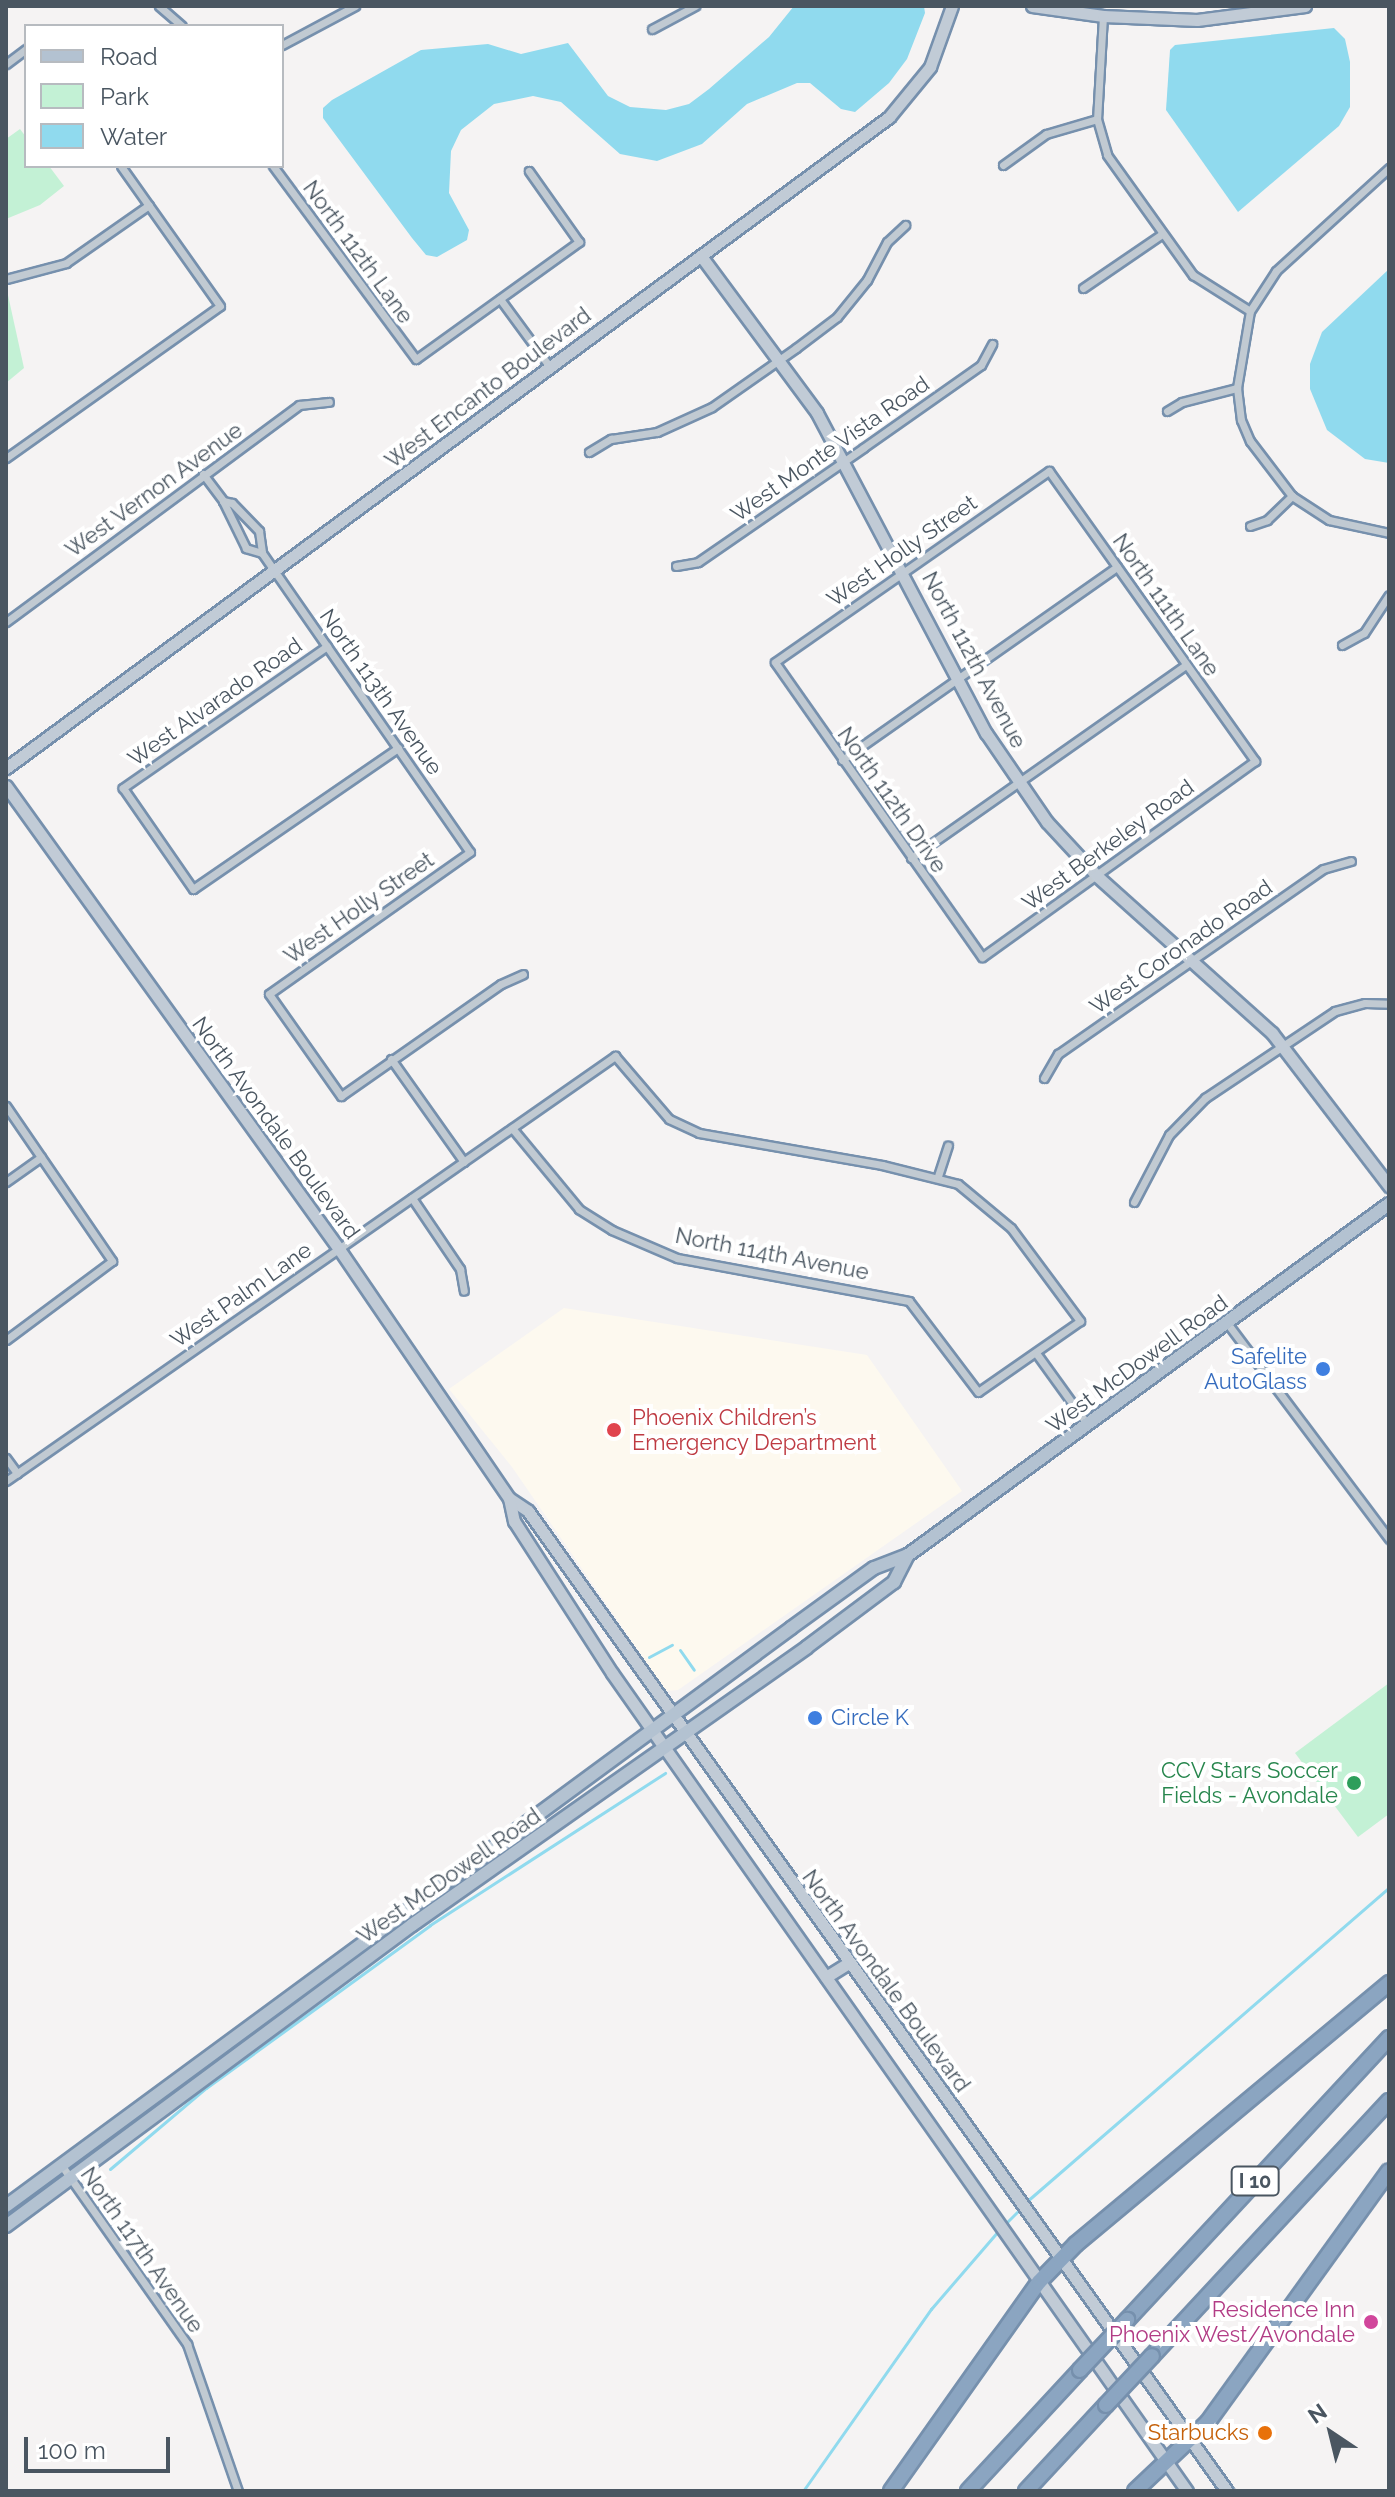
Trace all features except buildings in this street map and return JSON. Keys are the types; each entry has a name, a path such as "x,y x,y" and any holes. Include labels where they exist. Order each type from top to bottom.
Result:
{"highway":[{"path":"891,2491 1039,2282 1063,2257 1389,1983"},
{"name":"I 10","path":"968,2491 1389,2038"},
{"name":"I 10","path":"1026,2491 1389,2101"},
{"path":"1135,2491 1215,2413 1389,2171"}],"main road":[{"name":"West Encanto Boulevard","path":"6,768 904,104 930,67 952,6"},
{"path":"1032,6 1103,16 1197,20 1252,10 1305,6"},
{"name":"North 112th Avenue","path":"701,256 780,360 844,461 958,678 1019,782 1047,822 1097,876 1282,1044 1389,1186"},
{"name":"North Avondale Boulevard","path":"6,786 339,1249 509,1498 528,1511 671,1716 1009,2181 1227,2491"},
{"name":"West McDowell Road","path":"6,2206 874,1568 908,1555 1389,1204"},
{"name":"North Avondale Boulevard","path":"509,1498 514,1521 652,1730 1187,2491"},
{"name":"West McDowell Road","path":"6,2226 412,1925 685,1735 894,1582 908,1555"},
{"path":"826,1977 848,1963"}],"street":[{"path":"159,6 180,24"},
{"path":"284,44 355,6"},
{"path":"652,29 695,6"},
{"path":"1103,16 1097,119 1107,155 1162,234 1203,285 1250,311"},
{"path":"6,64 24,50"},
{"path":"1003,165 1046,134 1097,119"},
{"path":"6,458 220,306 122,168"},
{"name":"North 112th Lane","path":"274,168 416,359 500,299"},
{"path":"1389,168 1276,271 1250,311 1237,388 1241,420 1250,441 1292,496 1329,520 1389,533"},
{"path":"529,171 579,242 500,299 550,367"},
{"path":"6,279 66,263 149,205"},
{"path":"589,452 611,439 657,432 712,407 780,360 837,317 867,280 887,242 905,225"},
{"path":"1083,288 1162,234"},
{"name":"West Monte Vista Road","path":"676,566 698,562 981,365 992,344"},
{"path":"1167,411 1182,402 1237,388"},
{"name":"West Vernon Avenue","path":"6,622 299,405 329,402"},
{"name":"West Holly Street","path":"775,662 1049,471"},
{"name":"North 111th Lane","path":"1049,471 1255,761"},
{"name":"North 113th Avenue","path":"203,474 223,501 246,548 262,553"},
{"path":"1250,526 1267,520 1292,496"},
{"name":"North 113th Avenue","path":"223,501 232,503 245,522 259,531 262,553 470,852"},
{"path":"236,529 245,522"},
{"path":"842,760 1117,567"},
{"path":"1342,645 1364,633 1389,595"},
{"name":"West Alvarado Road","path":"327,646 123,788 193,889 398,748"},
{"name":"North 112th Drive","path":"775,662 982,957"},
{"path":"911,858 1186,665"},
{"name":"West Berkeley Road","path":"982,957 1255,761"},
{"name":"West Holly Street","path":"391,1059 341,1096 269,994 470,852"},
{"name":"West Coronado Road","path":"1044,1078 1058,1054 1323,869 1351,861"},
{"path":"464,1162 391,1059 523,974"},
{"path":"1134,1202 1169,1135 1205,1098 1335,1011 1365,1003 1389,1004"},
{"name":"West Palm Lane","path":"6,1481 615,1056 669,1119 699,1133 938,1176"},
{"path":"6,1106 112,1261 6,1340"},
{"name":"North 114th Avenue","path":"512,1128 579,1209 612,1230 677,1258 909,1301 978,1392 1036,1353"},
{"path":"948,1146 938,1176 982,1200 1011,1228 1080,1321 1036,1353 1088,1425"},
{"path":"6,1182 41,1157"},
{"path":"412,1198 460,1269 464,1291"},
{"path":"1227,1323 1389,1539"},
{"path":"6,1458 17,1473"},
{"name":"North 117th Avenue","path":"62,2166 187,2344 238,2491"}],"shaded area":[{"path":"564,1308 867,1355 962,1491 678,1690 666,1691 512,1467 449,1389"}],"green space":[{"path":"20,129 24,134 24,168 50,168 64,186 40,205 6,219 6,139"},
{"path":"6,286 24,368 6,383"},
{"name":"CCV Stars Soccer Fields - Avondale","path":"1389,1683 1389,1814 1358,1837 1295,1753"}],"water":[{"path":"794,6 924,6 925,13 907,59 889,83 855,112 841,109 810,83 797,83 747,104 702,144 657,161 620,154 561,102 533,96 494,104 461,130 451,151 449,193 469,230 467,240 437,257 426,255 412,238 323,118 323,108 332,100 421,50 488,44 521,54 568,43 608,96 630,107 666,110 689,104 709,89 769,37"},
{"path":"1334,28 1345,39 1350,62 1350,107 1339,126 1238,212 1166,110 1170,50 1175,45"},
{"path":"1389,269 1389,463 1365,459 1327,430 1310,389 1310,364 1322,332"}],"waterway":[{"path":"649,1657 672,1645"},
{"path":"680,1650 694,1670"},
{"path":"110,2169 206,2088 430,1925 665,1773"},
{"path":"1026,2202 1389,1888"},
{"path":"1004,2225 1021,2208"},
{"path":"803,2491 931,2309 998,2231"}],"place":[{"name":"Safelite AutoGlass","path":"1323,1369"},
{"name":"Phoenix Children’s Emergency Department","path":"614,1430"},
{"name":"Circle K","path":"815,1718"},
{"name":"CCV Stars Soccer Fields - Avondale","path":"1354,1783"},
{"name":"Residence Inn Phoenix West/Avondale","path":"1371,2322"},
{"name":"Starbucks","path":"1265,2433"}]}
